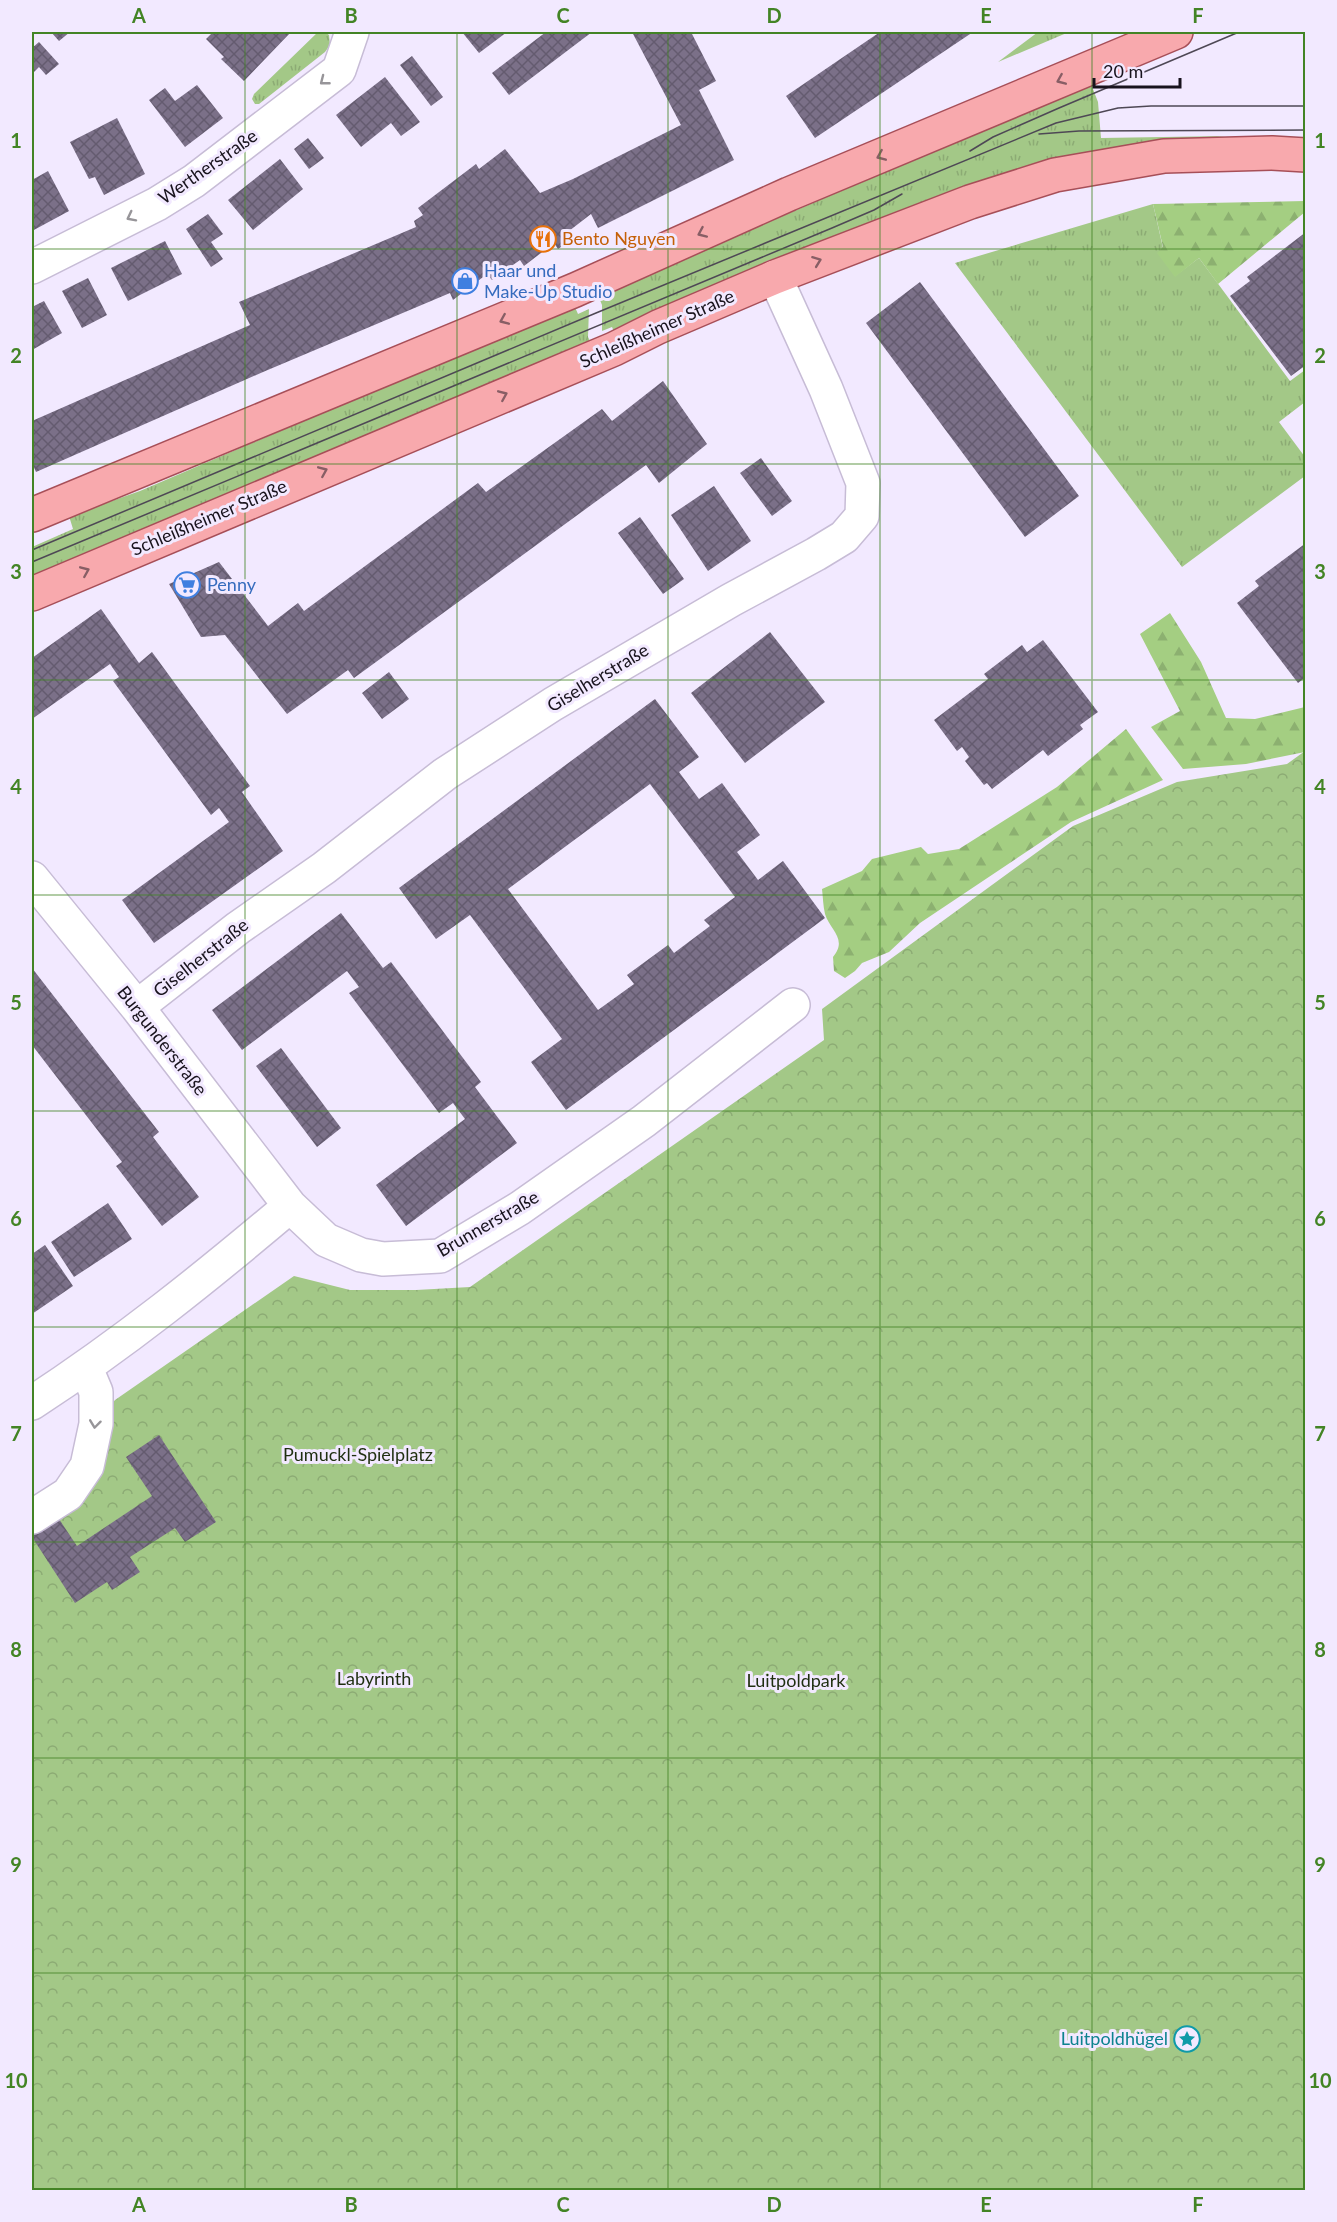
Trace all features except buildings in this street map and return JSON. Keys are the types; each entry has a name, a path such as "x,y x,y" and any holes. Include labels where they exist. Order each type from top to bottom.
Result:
{"main road":[{"path":"32,515 564,294 789,194 1174,32"},
{"name":"Schleißheimer Straße","path":"32,594 614,349 658,327 775,277 970,202 1055,175 1164,156 1272,153 1305,155"}],"street":[{"name":"Wertherstraße","path":"32,267 157,204 194,181 339,70 352,32"},
{"name":"Giselherstraße","path":"137,1007 238,928 324,868 445,774 553,704 844,537 862,516 863,483 826,389 775,277"},
{"name":"Burgunderstraße","path":"33,883 137,1007 290,1206"},
{"name":"Brunnerstraße","path":"290,1206 326,1240 361,1255 383,1259 440,1256 520,1208 644,1121 793,1005"},
{"path":"32,1403 86,1368 190,1291 290,1206"},
{"path":"32,1517 68,1494 87,1466 96,1424 96,1392 86,1368"}],"green space":[{"path":"318,32 325,32 329,35 330,45 325,52 259,104 255,104 252,99 254,94"},
{"path":"1038,32 1069,32 998,62"},
{"path":"1091,84 1098,102 1101,138 1225,136 1175,142 615,334 612,327 602,331 602,305 598,295"},
{"path":"1305,201 1305,212 1218,284 1199,258 1175,277 1157,253 1163,247 1153,204"},
{"path":"1153,204 1163,248 1175,276 1199,258 1290,381 1305,370 1305,402 1279,422 1305,457 1305,476 1182,567 955,263"},
{"path":"574,305 578,314 589,309 588,337 591,343 32,578 32,547 73,529 69,516 140,491"},
{"path":"1170,613 1201,662 1226,718 1255,719 1305,707 1305,752 1246,764 1183,769 1151,727 1180,711 1140,634"},
{"path":"1126,729 1163,780 1071,822 920,923 889,952 862,963 845,978 834,971 833,957 839,945 837,935 825,914 822,889 862,871 872,859 921,847 928,854 959,849 1057,787"},
{"name":"Luitpoldpark","path":"1305,751 1305,2190 32,2190 32,1517 68,1494 96,1424 115,1400 294,1276 350,1290 470,1287 824,1040 822,1009 1073,826 1177,782 1287,764"}],"tram line":[{"path":"970,151 993,137 1239,32"},
{"path":"32,550 1056,123 1118,108 1306,106"},
{"path":"1039,134 1079,131 1306,130"},
{"path":"32,562 832,228 874,210 902,194"}],"place":[{"name":"Bento Nguyen","path":"543,239"},
{"name":"Haar und Make-Up Studio","path":"465,281"},
{"name":"Penny","path":"187,585"},
{"name":"Luitpoldhügel","path":"1187,2039"}],"park label":[{"name":"Pumuckl-Spielplatz","path":"358,1455"},
{"name":"Labyrinth","path":"374,1679"}]}
